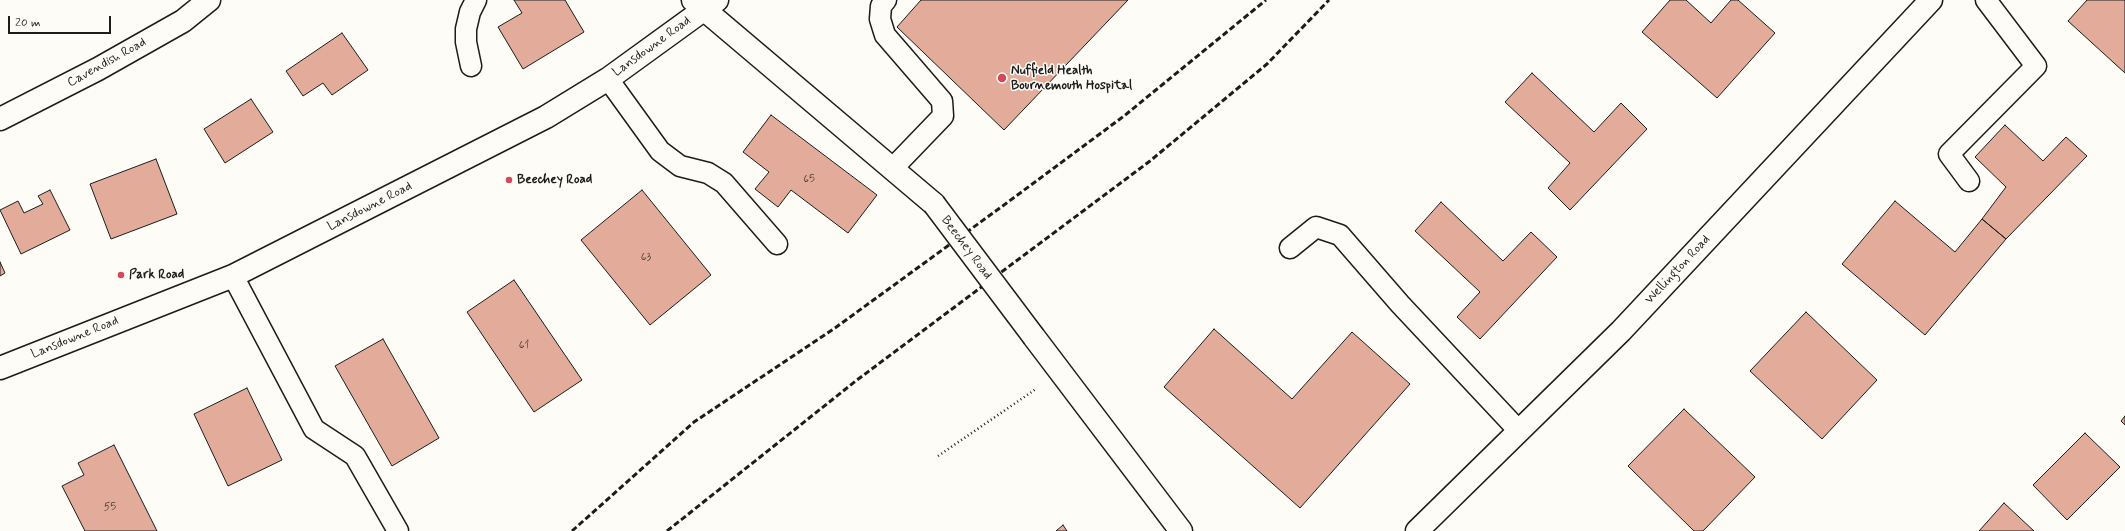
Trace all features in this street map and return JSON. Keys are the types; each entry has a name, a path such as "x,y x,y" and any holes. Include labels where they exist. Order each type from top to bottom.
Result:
{"street":[{"name":"Cavendish Road","path":"0,119 98,69 183,21 209,0"},
{"name":"Wellington Road","path":"1417,531 1621,331 1931,0"},
{"name":"Beechey Road","path":"705,3 892,169 934,204 1181,531"},
{"name":"Lansdowne Road","path":"0,368 233,276 546,117 608,79 705,3"}],"lane":[{"path":"471,66 466,42 466,29 470,12 476,0"},
{"path":"886,0 881,6 880,19 885,35 942,101 942,116 892,169"},
{"path":"1969,181 1949,154 2036,66 1986,0"},
{"path":"608,79 660,151 680,166 708,173 724,184 776,244"},
{"path":"1290,248 1316,227 1340,234 1400,304 1519,431"},
{"path":"233,276 314,428 355,456 398,531"}],"path":[{"path":"938,456 1061,372"}],"building":[{"path":"514,0 565,0 584,32 523,69 498,27 522,13"},
{"name":"Nuffield Health Bournemouth Hospital","path":"921,0 1128,0 1004,130 897,27"},
{"path":"1670,0 1686,0 1711,23 1731,0 1738,0 1775,33 1717,98 1642,32"},
{"path":"2087,0 2125,0 2125,73 2068,21"},
{"path":"342,33 368,70 332,95 323,83 303,96 286,71"},
{"path":"1532,73 1594,132 1621,103 1647,129 1570,210 1548,188 1570,163 1505,102"},
{"path":"251,99 273,132 225,163 204,129"},
{"path":"771,115 877,195 848,233 791,190 778,207 755,189 769,172 743,152"},
{"path":"2005,125 2043,161 2066,137 2087,156 2006,239 1982,219 2006,187 1975,157"},
{"path":"156,159 177,214 111,239 90,184"},
{"path":"50,190 70,230 21,254 0,210 18,201 24,213 43,204 38,196"},
{"path":"642,190 711,275 650,325 581,240"},
{"path":"1895,201 1955,252 1982,219 2006,239 1925,335 1842,264"},
{"path":"1441,202 1503,261 1531,232 1557,257 1480,339 1457,317 1480,292 1415,231"},
{"path":"0,262 5,273 0,276"},
{"path":"514,280 582,380 534,412 467,312"},
{"path":"1806,312 1877,380 1822,439 1750,371"},
{"path":"1214,329 1292,399 1352,332 1410,384 1300,508 1164,387"},
{"path":"383,339 439,438 392,466 335,366"},
{"path":"247,388 282,460 228,486 194,414"},
{"path":"1684,409 1755,477 1703,531 1694,531 1628,466"},
{"path":"2125,416 2125,425 2121,421"},
{"path":"2085,433 2120,467 2067,520 2033,485"},
{"path":"114,445 157,531 85,531 62,486 84,475 78,463"},
{"path":"2004,503 2034,531 1979,531"},
{"path":"1063,525 1067,531 1056,531"}],"railway":[{"path":"572,531 694,422 835,328 1004,205 1124,116 1266,0"},
{"path":"667,531 857,380 1150,161 1267,64 1329,0"}],"place":[{"name":"Nuffield Health Bournemouth Hospital","path":"1002,78"},
{"name":"Beechey Road","path":"509,180"},
{"name":"Park Road","path":"121,275"}]}
